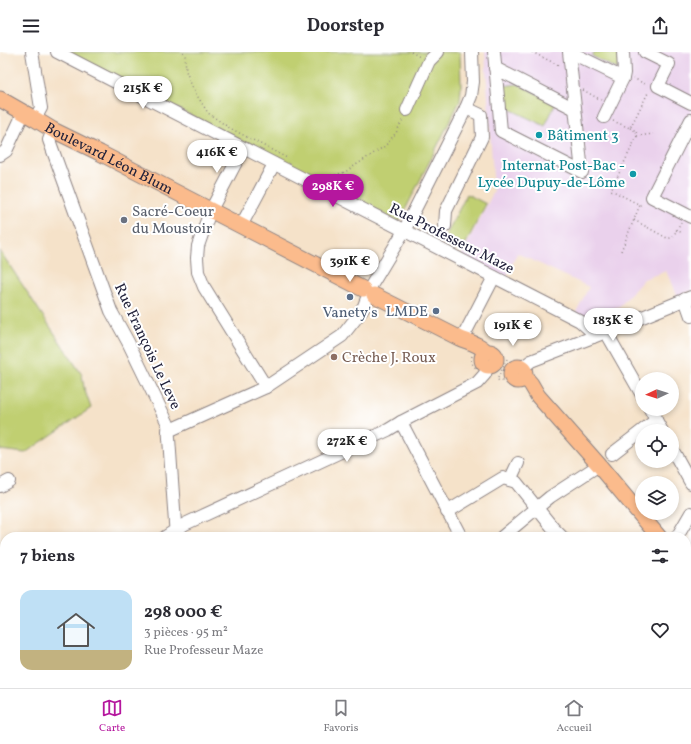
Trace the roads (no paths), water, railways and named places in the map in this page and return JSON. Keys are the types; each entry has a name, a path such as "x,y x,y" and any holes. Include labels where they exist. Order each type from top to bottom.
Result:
{"main road":[{"name":"Boulevard Léon Blum","path":"2,101 53,130 368,292 483,348 508,370 599,465 656,532"}],"street":[{"path":"0,155 6,151 30,116 42,108 32,52 37,52"},
{"name":"Rue Professeur Maze","path":"57,52 580,321 590,330 593,337"},
{"path":"407,110 429,61 438,52"},
{"path":"168,431 266,387 342,336 364,306 368,292 404,231 466,108 471,96 473,82 472,52"},
{"path":"494,52 501,131 582,172 570,52 624,76"},
{"path":"604,116 624,76 623,52"},
{"path":"645,52 669,64 658,86 691,103"},
{"path":"495,68 576,110"},
{"path":"445,226 446,211 482,137 481,115 466,108"},
{"path":"688,215 652,197 691,120"},
{"name":"Rue François Le Leve","path":"53,130 49,140 111,311 168,424 172,532"},
{"path":"243,148 207,220 198,246 198,272 204,287 266,387"},
{"path":"241,226 274,164"},
{"path":"462,339 494,277"},
{"path":"176,532 185,524 388,430 477,383 485,374 508,370 688,298 691,316"},
{"path":"606,332 635,384"},
{"path":"654,416 658,424"},
{"path":"612,454 656,420"},
{"path":"401,422 458,532"},
{"path":"679,462 691,483"},
{"path":"510,480 518,463"},
{"path":"508,532 536,508 599,465"},
{"path":"447,512 504,478 516,482 557,532"},
{"path":"680,532 691,513"}],"place":[{"name":"Bâtiment 3","path":"539,135"},
{"name":"Internat Post-Bac - Lycée Dupuy-de-Lôme","path":"633,174"},
{"name":"Sacré-Coeur du Moustoir","path":"124,220"},
{"name":"Vanety's","path":"350,297"},
{"name":"LMDE","path":"436,311"},
{"name":"Crèche J. Roux","path":"334,357"}]}
